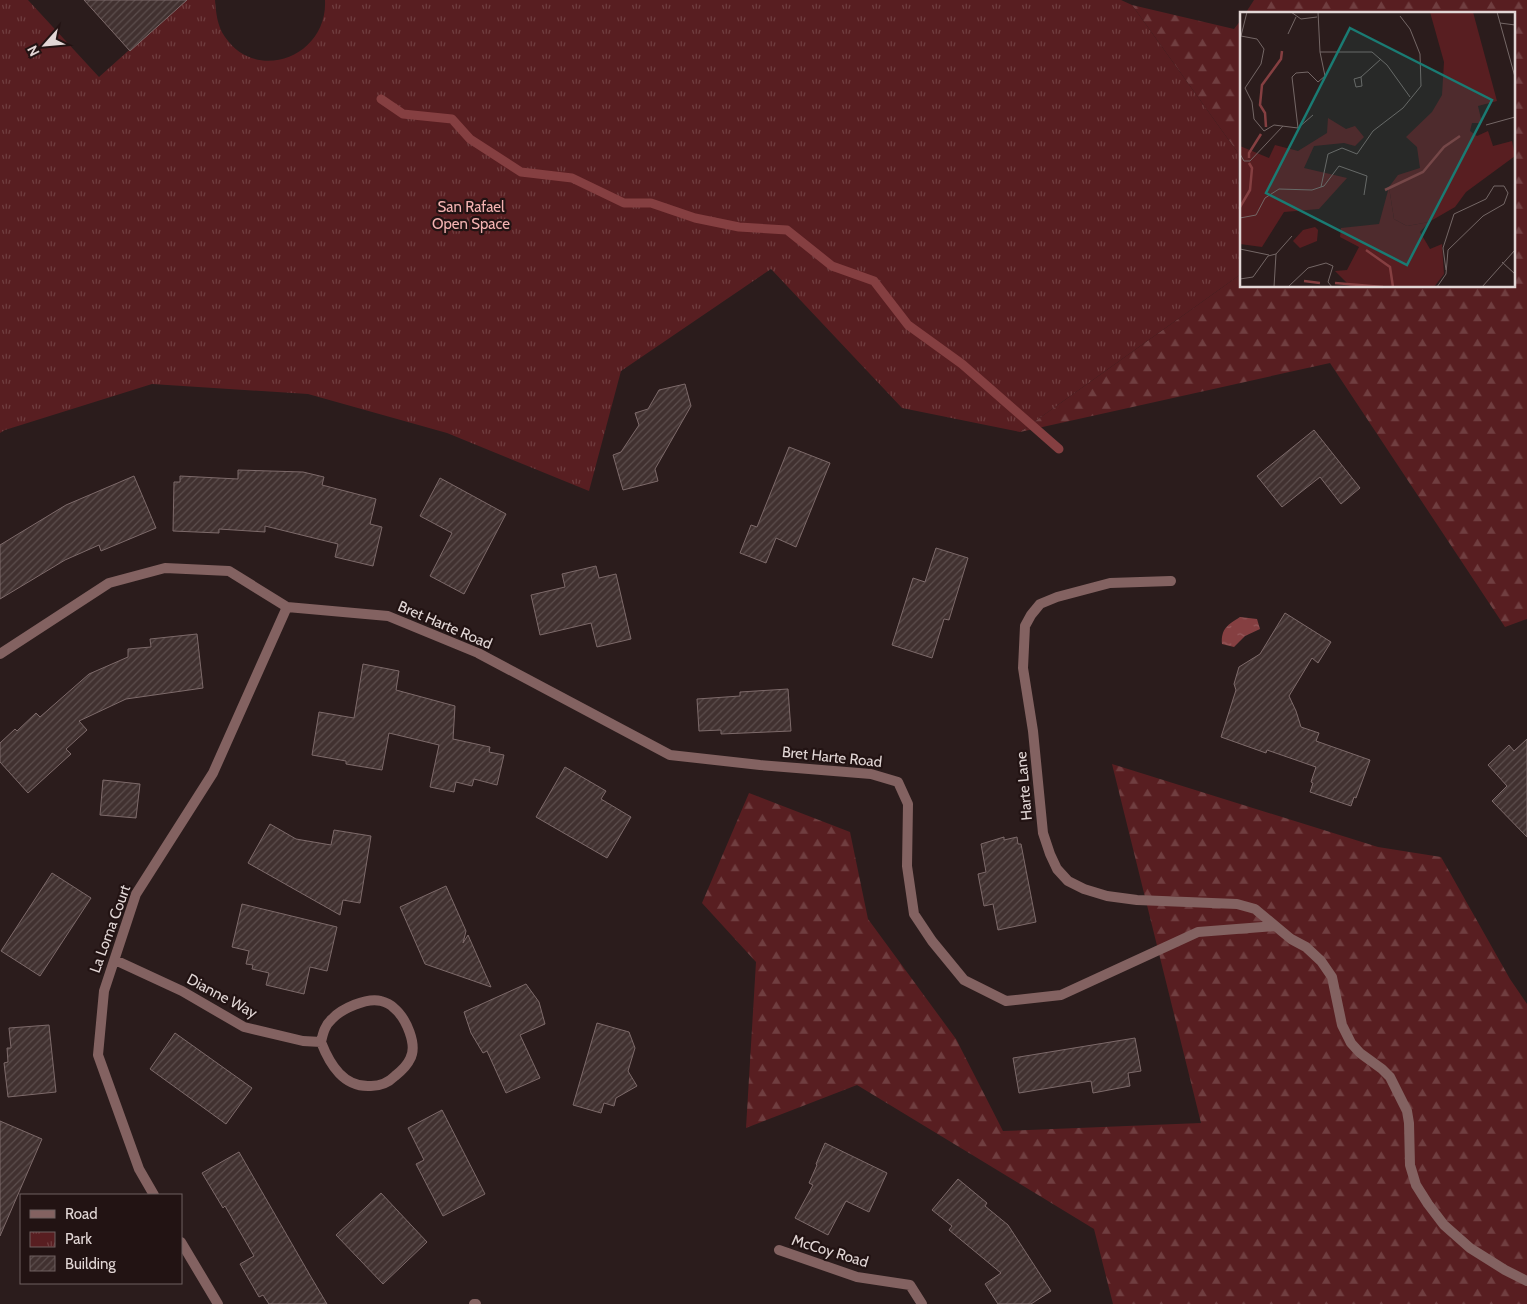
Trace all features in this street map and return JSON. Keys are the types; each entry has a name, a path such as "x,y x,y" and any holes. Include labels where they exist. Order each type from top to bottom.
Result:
{"street":[{"name":"Bret Harte Road","path":"0,654 109,583 165,568 229,571 287,607 388,616 478,653 670,756 871,774 898,782 908,804 907,866 914,914 932,941 964,980 1006,1001 1061,995 1198,932 1275,926"},
{"name":"Harte Lane","path":"1171,582 1110,583 1057,597 1040,604 1025,626 1023,668 1033,731 1043,833 1057,869 1068,881 1084,889 1107,896 1137,900 1237,904 1255,909 1275,926"},
{"name":"La Loma Court","path":"153,1194 139,1169 98,1055 104,991 136,894 212,773 287,607"},
{"path":"1275,926 1291,939 1306,947 1321,961 1332,977 1342,1025 1351,1043 1360,1053 1390,1076 1407,1111 1410,1123 1410,1165 1416,1185 1428,1204 1444,1225 1470,1248 1504,1270 1527,1281"},
{"name":"Dianne Way","path":"115,960 182,991 244,1028 303,1041 320,1042"},
{"path":"378,1000 394,1007 408,1026 413,1044 411,1058 391,1080 377,1086 361,1087 346,1080 336,1070 326,1056 320,1042 324,1029 332,1018 346,1008 362,1002 378,1000"},
{"path":"182,1244 218,1304"},
{"name":"McCoy Road","path":"779,1250 857,1277 910,1285 922,1304"}],"green space":[{"name":"San Rafael Open Space","path":"0,0 28,0 99,77 185,0 215,0 216,14 225,37 239,51 255,59 271,61 288,57 303,49 315,36 323,20 325,0 1121,0 1132,5 1238,153 1240,275 1020,432 902,408 771,269 621,371 589,491 447,433 308,394 152,384 0,433"},
{"path":"1254,0 1527,0 1527,619 1505,627 1330,363 1020,432 1240,275 1240,288 1514,288 1514,12 1246,12"},
{"path":"1132,5 1234,29 1240,21 1240,213 1238,153"},
{"path":"1112,764 1378,847 1441,857 1510,979 1527,1004 1527,1304 1113,1304 1094,1229 857,1085 746,1128 756,962 702,903 749,793 850,832 868,919 956,1039 1003,1131 1201,1123"}],"water":[{"path":"1240,617 1257,619 1260,629 1245,636 1234,647 1222,644 1224,631"}],"building":[{"path":"84,0 187,0 130,51"},
{"path":"685,384 691,406 655,469 658,481 623,490 613,455 621,452 639,425 635,413 648,409 659,390"},
{"path":"1314,430 1360,488 1341,504 1320,477 1282,507 1257,476"},
{"path":"789,447 830,463 796,547 776,538 766,563 740,553 751,525 757,527"},
{"path":"238,470 303,472 324,477 322,485 376,499 370,524 382,527 373,566 335,557 338,544 265,526 265,532 219,529 219,533 173,531 174,482 180,482 180,476 238,479"},
{"path":"134,476 156,528 101,551 99,545 65,560 0,599 0,545 66,505"},
{"path":"440,478 506,514 464,594 430,576 452,533 420,516"},
{"path":"936,548 968,558 949,620 944,619 932,658 892,645 913,578 925,582"},
{"path":"596,566 599,578 616,574 631,639 597,647 591,623 540,635 531,595 565,587 562,574"},
{"path":"1285,613 1331,642 1318,663 1312,658 1289,696 1301,727 1319,733 1316,741 1370,760 1356,798 1354,797 1351,806 1310,792 1316,767 1267,750 1266,753 1221,737 1236,690 1234,684 1239,667 1260,654"},
{"path":"197,634 203,688 126,699 79,721 87,730 66,749 71,754 28,793 0,762 0,743 15,729 17,731 36,713 40,717 89,674 128,657 128,649 151,647 150,639"},
{"path":"363,664 399,671 396,690 455,706 453,739 490,747 489,752 504,755 497,785 474,779 472,786 456,782 454,792 430,787 439,745 389,733 382,770 346,764 346,761 312,755 319,712 354,718"},
{"path":"788,689 791,731 721,734 721,730 699,731 697,699 740,696 740,692"},
{"path":"1527,739 1527,837 1492,801 1507,786 1488,765 1509,745 1514,751"},
{"path":"565,767 606,791 601,799 631,817 607,858 536,817"},
{"path":"103,780 140,784 136,818 100,815"},
{"path":"270,824 296,839 331,845 334,830 371,836 360,903 343,900 340,915 248,863"},
{"path":"1004,837 1004,840 1017,837 1018,844 1021,844 1036,922 998,930 993,904 984,906 978,874 986,872 981,844"},
{"path":"52,873 91,898 40,976 1,951"},
{"path":"446,886 466,931 463,943 468,935 491,987 425,964 400,907"},
{"path":"242,904 337,927 327,971 310,967 304,994 266,985 269,973 252,969 253,965 246,964 249,951 232,947"},
{"path":"526,984 539,1002 545,1024 520,1035 540,1078 506,1093 487,1051 483,1053 471,1033 464,1012"},
{"path":"597,1023 629,1032 635,1048 628,1071 637,1086 616,1098 614,1106 604,1103 601,1113 573,1105"},
{"path":"49,1025 56,1092 8,1097 4,1063 8,1062 7,1048 11,1048 9,1028"},
{"path":"175,1033 252,1088 226,1124 150,1069"},
{"path":"1135,1038 1141,1071 1128,1073 1130,1086 1093,1093 1091,1081 1019,1093 1013,1058"},
{"path":"442,1110 485,1194 443,1216 416,1164 424,1160 408,1128"},
{"path":"0,1121 42,1139 0,1236"},
{"path":"825,1143 887,1173 869,1212 846,1201 828,1235 795,1218 813,1185 809,1183"},
{"path":"239,1152 327,1304 269,1304 263,1295 259,1297 240,1264 254,1256 225,1206 223,1208 202,1173"},
{"path":"958,1179 987,1203 985,1206 1008,1225 1051,1291 1031,1304 998,1304 985,1284 1001,1273 949,1230 952,1226 932,1210"},
{"path":"381,1193 427,1242 383,1284 336,1235"}],"waterway":[{"path":"381,99 403,114 452,119 470,139 521,172 572,178 624,203 651,203 695,218 739,227 787,230 832,266 874,281 908,325 962,364 1059,449"}]}
